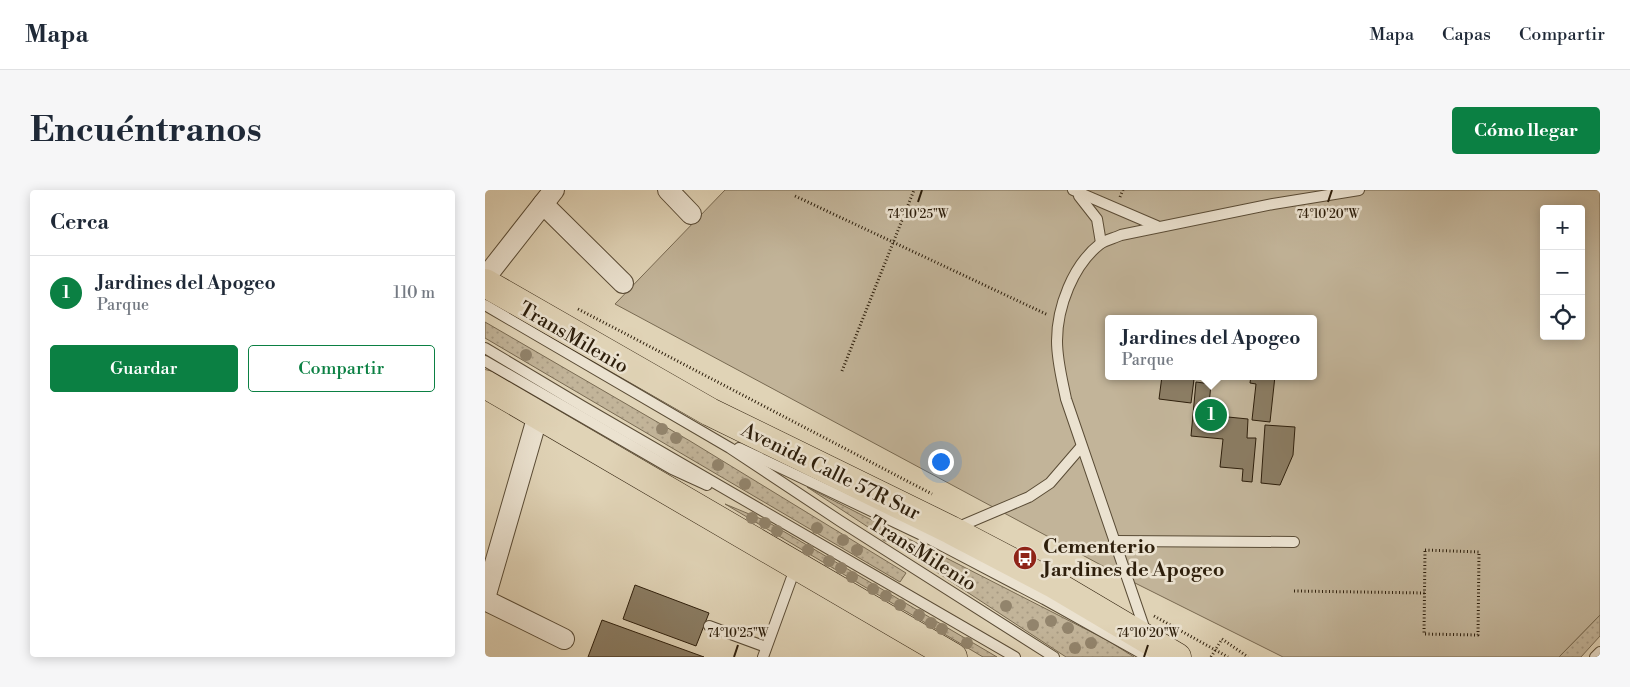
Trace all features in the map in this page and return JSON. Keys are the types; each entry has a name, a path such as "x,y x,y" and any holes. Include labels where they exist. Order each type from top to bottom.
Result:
{"highway":[{"name":"Avenida Calle 57R Sur","path":"485,283 710,412 951,530 1052,583 1148,648 1177,657"},
{"path":"485,384 953,657"}],"street":[{"path":"668,190 691,214"},
{"path":"485,278 549,197 623,283"},
{"path":"538,415 485,599 564,639"}],"lane":[{"path":"1073,190 1158,226"},
{"path":"1073,190 1086,203 1097,219 1101,243"},
{"path":"1148,648 1137,606 1113,541 1066,398 1058,361 1059,320 1065,296 1075,275 1101,243 1158,226 1359,190"},
{"name":"TransMilenio","path":"485,305 698,428 840,522 1055,657"},
{"name":"TransMilenio","path":"485,348 1015,657"},
{"name":"TransMilenio","path":"618,360 698,428 924,536 1044,599 1148,648"},
{"name":"TransMilenio","path":"485,361 672,469 762,510"},
{"path":"951,530 1029,497 1050,483 1081,447"},
{"path":"1113,541 1294,542"},
{"path":"709,626 764,652 796,565"},
{"path":"1595,657 1600,652"},
{"path":"1595,657 1600,656"}],"path":[{"path":"842,371 914,190"},
{"path":"795,196 1059,320"},
{"path":"573,307 934,495"},
{"path":"1425,550 1479,552 1478,635 1424,634 1425,593 1425,550"},
{"path":"1294,591 1425,593"},
{"path":"1137,606 1228,657"},
{"path":"1211,657 1222,639 1248,657"}],"shaded area":[{"path":"725,190 1600,190 1600,615 1559,657 1283,657 1127,579 615,304"},
{"path":"485,322 690,441 906,573 900,582 485,338"},
{"path":"807,487 1107,640 1134,657 1066,657"},
{"path":"725,504 766,521 997,657 983,657"},
{"path":"1600,615 1600,636 1581,657 1559,657"}],"building":[{"path":"1161,380 1194,380 1191,403 1159,399"},
{"path":"1250,380 1275,380 1270,422 1252,420 1256,384 1250,383"},
{"path":"1196,382 1211,384 1208,415 1248,419 1247,438 1256,438 1252,482 1242,481 1243,469 1220,467 1223,439 1191,436"},
{"path":"1265,425 1295,427 1293,455 1280,485 1261,483"},
{"path":"635,585 709,613 696,646 623,619"},
{"path":"602,620 704,657 588,657"}],"place":[{"name":"Jardines del Apogeo","path":"1211,415"},
{"name":"Cementerio Jardines de Apogeo","path":"1025,558"}]}
